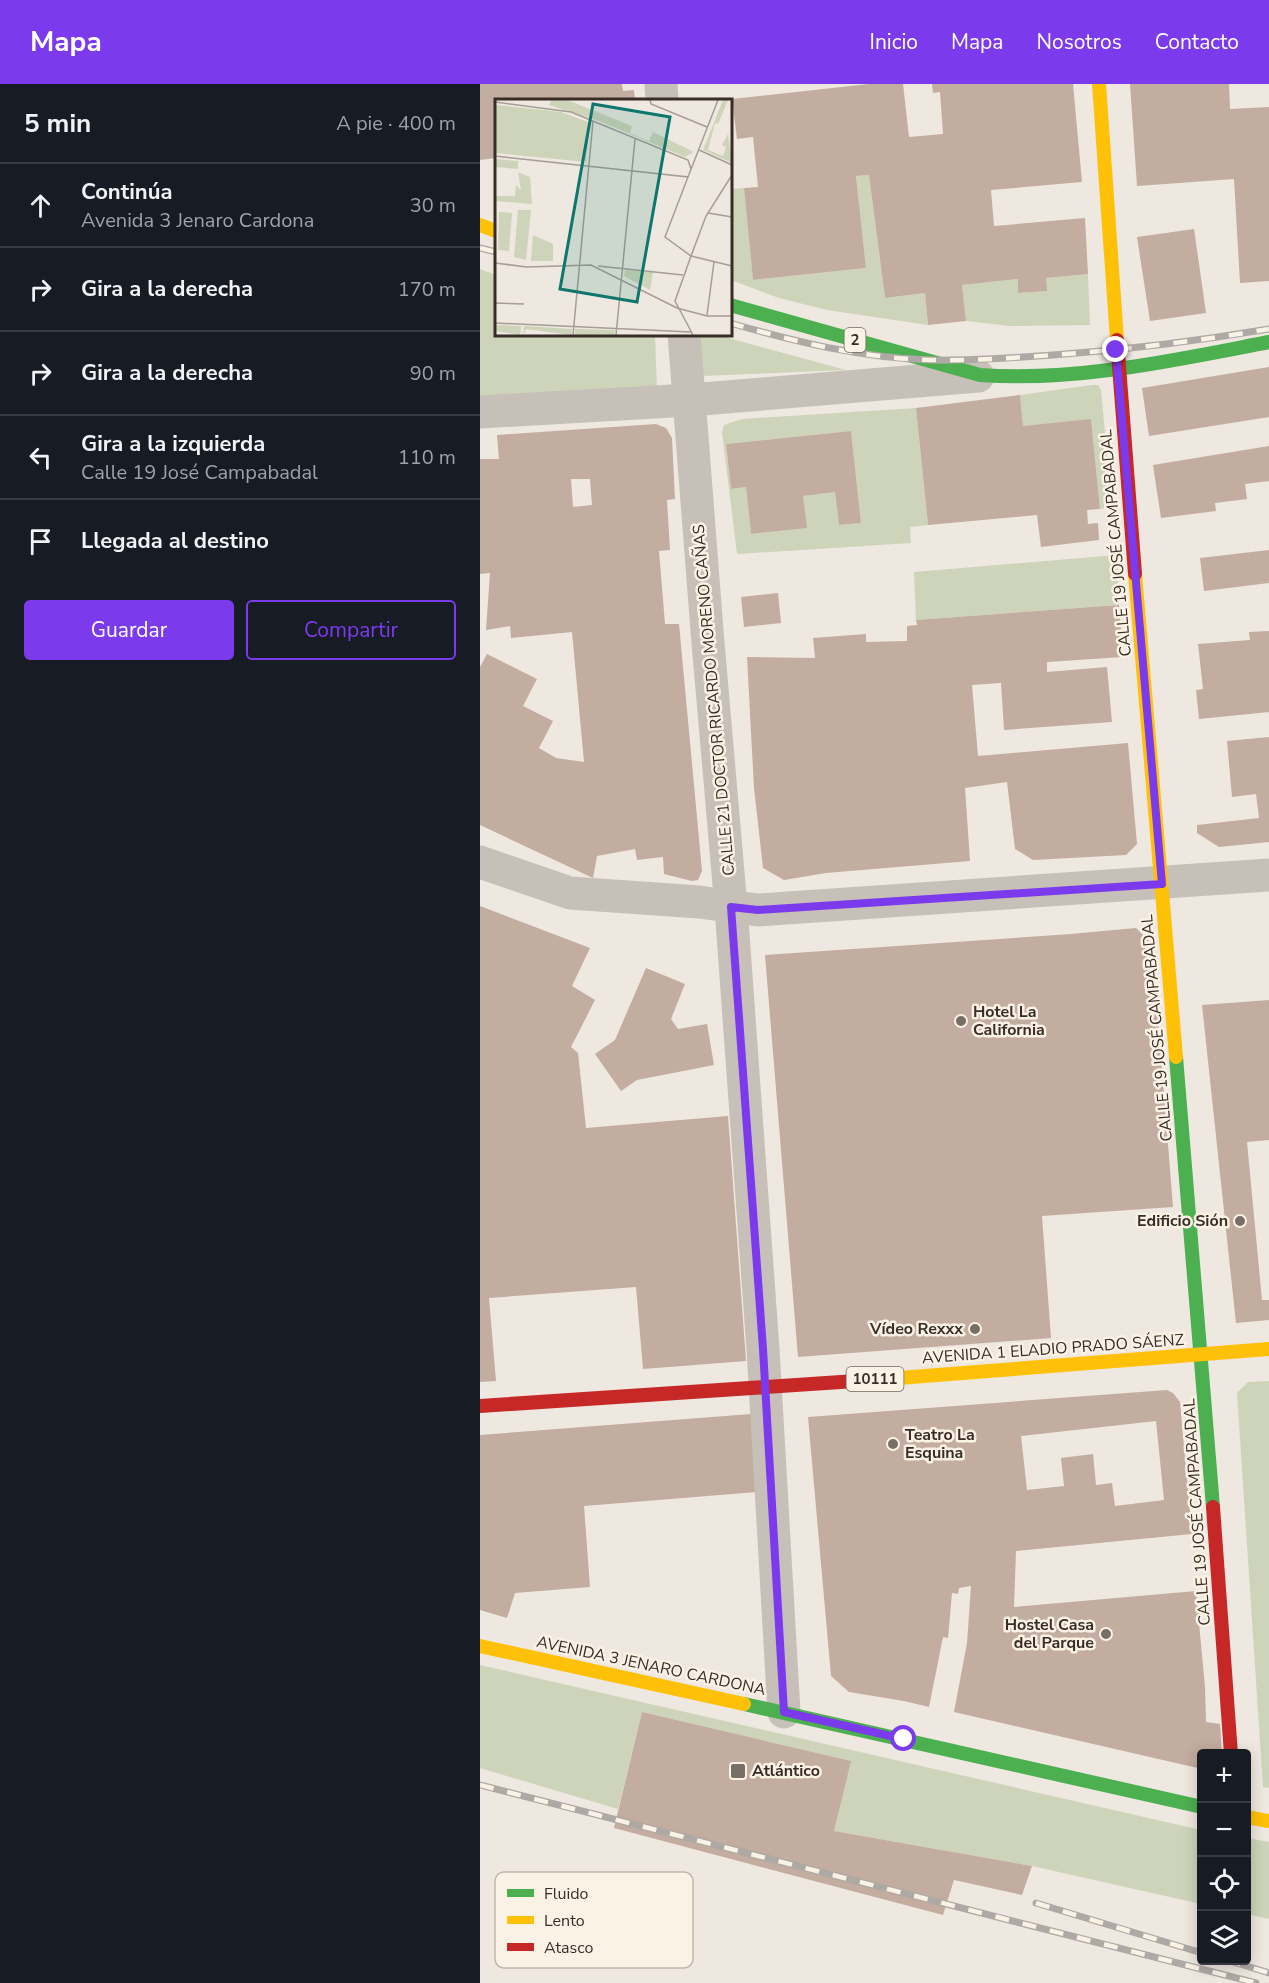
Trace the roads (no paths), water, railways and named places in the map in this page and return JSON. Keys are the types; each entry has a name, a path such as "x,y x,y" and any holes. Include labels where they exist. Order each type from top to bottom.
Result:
{"main road":[{"name":"CALLE 19 JOSÉ CAMPABADAL","path":"1099,84 1118,368 1201,1354 1231,1749"},
{"path":"480,225 495,231"},
{"name":"2","path":"732,306 980,375 1025,377 1118,368 1269,342"},
{"name":"AVENIDA 1 ELADIO PRADO SÁENZ","path":"480,1406 765,1388 1269,1349"},
{"name":"AVENIDA 3 JENARO CARDONA","path":"480,1646 1197,1806"},
{"path":"1251,1818 1269,1821"}],"street":[{"path":"661,84 662,99"},
{"name":"CALLE 21 DOCTOR RICARDO MORENO CAÑAS","path":"684,336 731,907 765,1388 784,1712"},
{"path":"480,412 690,400 980,375"},
{"path":"480,862 570,892 699,902 758,910 1269,875"}],"railway":[{"path":"480,248 495,252"},
{"path":"732,324 804,343 854,352 905,359 946,360 1107,351 1269,329"},
{"path":"480,1785 1256,1983"},
{"path":"1036,1903 1197,1951"},
{"path":"1243,1965 1269,1973"}],"place":[{"name":"Hotel La California","path":"961,1021"},
{"name":"Edificio Sión","path":"1240,1221"},
{"name":"Vídeo Rexxx","path":"975,1329"},
{"name":"Teatro La Esquina","path":"893,1444"},
{"name":"Hostel Casa del Parque","path":"1106,1634"},
{"name":"Atlántico","path":"738,1771"}]}
